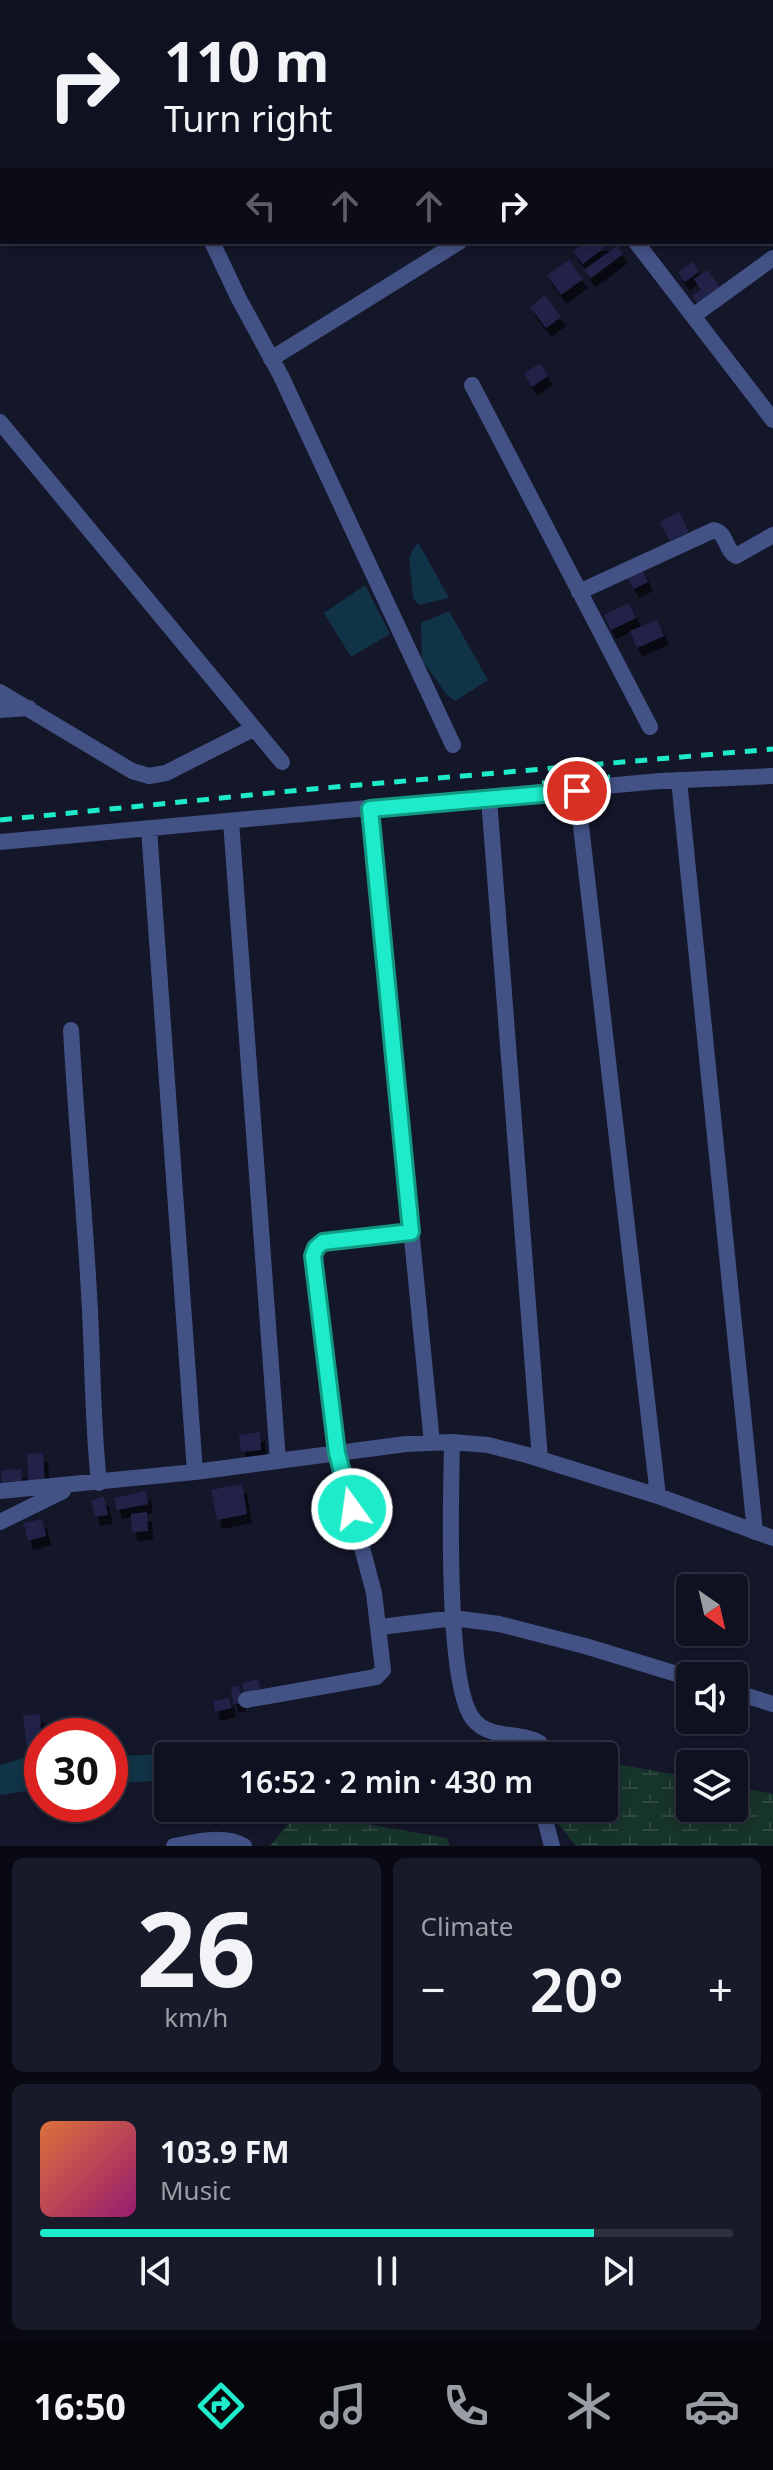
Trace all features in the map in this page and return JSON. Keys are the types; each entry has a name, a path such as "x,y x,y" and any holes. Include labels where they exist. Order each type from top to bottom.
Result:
{"street":[{"path":"213,244 271,359 453,745"},
{"path":"271,359 456,244"},
{"path":"638,244 773,420"},
{"path":"693,316 773,258"},
{"path":"472,385 650,727"},
{"path":"0,422 282,762"},
{"path":"579,592 714,530 722,535 736,556 773,535"},
{"path":"0,692 132,771 149,776 166,773 253,729"},
{"path":"0,710 30,708"},
{"path":"0,842 679,780 773,776"},
{"path":"679,780 755,1532"},
{"path":"577,791 658,1496"},
{"path":"489,799 540,1459"},
{"path":"370,809 432,1443"},
{"path":"231,821 278,1461"},
{"path":"149,829 195,1472"},
{"path":"71,1030 90,1296 92,1424 99,1483"},
{"path":"246,1700 376,1677 383,1670 374,1593 337,1453 313,1256 323,1242 411,1232"},
{"path":"0,1491 73,1486 452,1442 488,1445 540,1459 658,1496 773,1538"},
{"path":"452,1442 451,1559 460,1683 465,1706 474,1721 485,1730 532,1738 538,1742"},
{"path":"0,1522 73,1486"},
{"path":"380,1627 454,1618 499,1624 676,1674"},
{"path":"748,1696 773,1704"},
{"path":"546,1822 552,1846"},
{"path":"174,1846 211,1840 235,1841 244,1846"}],"green space":[{"path":"618,1764 676,1775 676,1822 748,1822 748,1789 773,1794 773,1846 576,1846 557,1822 618,1822"},
{"path":"290,1822 355,1822 447,1838 450,1846 270,1846"}],"water":[{"path":"418,542 449,598 419,605 413,598 409,557"},
{"path":"365,585 390,634 351,657 324,613"},
{"path":"449,611 488,680 455,701 446,694 422,660 421,623"},
{"path":"128,1755 154,1755 154,1781 128,1783"},
{"path":"24,1759 24,1792 0,1795 0,1765"}],"building":[{"path":"582,244 609,244 583,264 573,251"},
{"path":"617,246 623,254 591,278 584,270"},
{"path":"569,260 583,279 561,295 547,275"},
{"path":"693,262 699,272 685,282 678,272"},
{"path":"707,270 722,290 700,306 692,296 701,290 694,279"},
{"path":"545,295 561,317 546,328 530,307"},
{"path":"540,363 548,376 532,387 524,374"},
{"path":"679,512 689,532 670,541 659,522"},
{"path":"640,565 648,582 634,589 625,573"},
{"path":"629,603 636,618 611,630 604,615"},
{"path":"657,620 664,636 637,648 630,631"},
{"path":"260,1432 261,1450 241,1452 239,1435"},
{"path":"43,1453 45,1484 29,1485 27,1454"},
{"path":"21,1469 22,1481 2,1482 1,1470"},
{"path":"242,1484 247,1514 217,1520 211,1490"},
{"path":"146,1491 148,1504 117,1510 114,1498"},
{"path":"104,1497 108,1515 95,1517 91,1500"},
{"path":"147,1512 148,1531 132,1532 131,1514"},
{"path":"42,1519 46,1536 28,1541 24,1523"},
{"path":"258,1679 262,1695 246,1699 242,1683"},
{"path":"239,1686 241,1703 233,1704 231,1687"},
{"path":"229,1698 231,1708 215,1712 213,1701"},
{"path":"40,1714 40,1718 24,1718 24,1724 23,1716"}],"railway":[{"path":"0,820 773,749"},
{"path":"542,783 610,777"}],"route":[{"path":"352,1509 337,1453 313,1256 323,1242 411,1232 370,809 577,791"}]}
